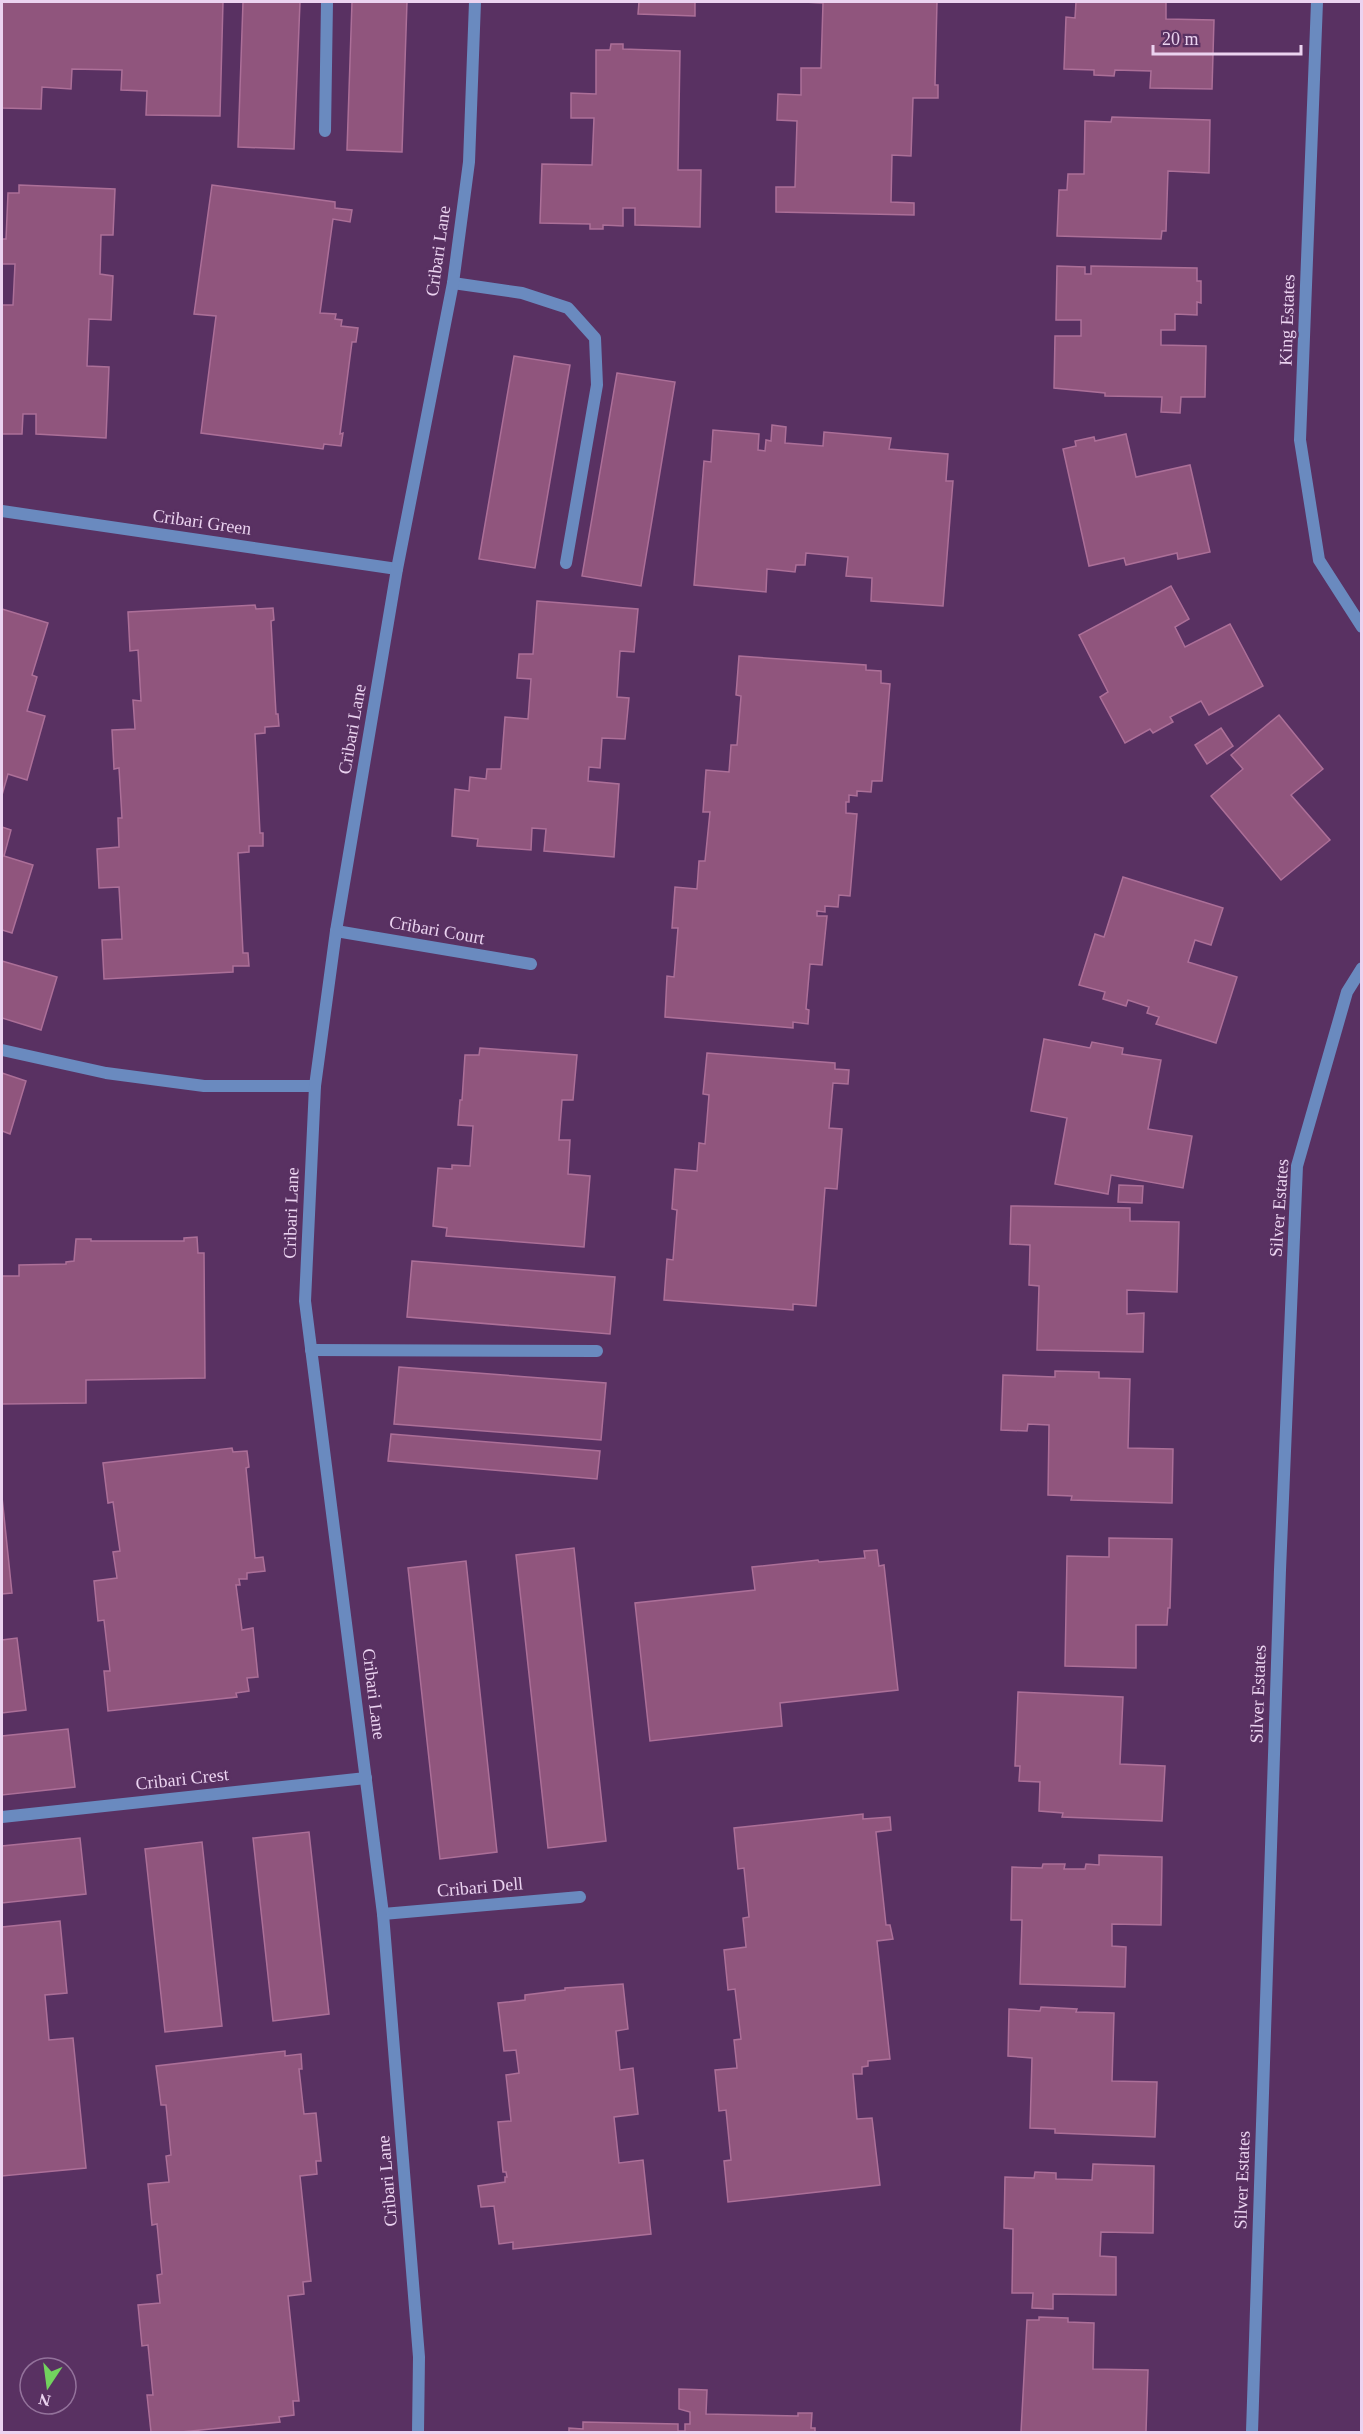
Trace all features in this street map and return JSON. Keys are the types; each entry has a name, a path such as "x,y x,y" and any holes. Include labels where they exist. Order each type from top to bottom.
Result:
{"street":[{"path":"325,131 327,2"},
{"name":"Cribari Lane","path":"418,2433 419,2357 383,1914 305,1301 315,1086 336,931 398,569 453,283 468,162 475,2"},
{"name":"King Estates","path":"1317,2 1300,440 1319,560 1362,627"},
{"path":"453,283 522,292 568,308 595,338 597,385 566,563"},
{"name":"Cribari Green","path":"2,510 398,569"},
{"name":"Cribari Court","path":"336,931 531,964"},
{"name":"Silver Estates","path":"1252,2433 1280,1570 1297,1167 1347,992 1362,968"},
{"path":"2,1050 106,1073 204,1086 315,1086"},
{"path":"311,1350 597,1351"},
{"name":"Cribari Crest","path":"2,1817 366,1778"},
{"name":"Cribari Dell","path":"383,1914 580,1897"}],"building":[{"path":"2,2 223,2 220,116 146,115 147,91 121,90 122,70 72,69 71,89 42,87 41,109 2,108"},
{"path":"243,2 300,2 294,149 238,147"},
{"path":"352,2 407,2 402,152 347,150"},
{"path":"639,2 695,2 695,16 638,14"},
{"path":"804,2 937,2 935,85 938,85 938,98 913,98 911,156 892,155 891,202 914,203 914,215 776,212 776,187 795,187 797,121 777,120 778,94 801,95 801,68 821,68 823,3"},
{"path":"1076,2 1166,2 1166,19 1214,20 1212,89 1150,88 1151,71 1115,70 1114,76 1094,75 1094,70 1064,69 1066,17 1075,18"},
{"path":"611,44 623,44 623,49 680,51 678,170 701,170 700,227 635,225 635,208 623,208 623,226 603,225 603,229 590,229 590,224 540,223 542,164 592,165 594,118 571,118 571,93 596,94 596,50 610,50"},
{"path":"1112,117 1210,120 1209,173 1168,171 1166,231 1162,231 1161,239 1057,236 1059,190 1067,190 1068,174 1084,174 1085,121 1111,122"},
{"path":"19,185 115,189 113,235 101,235 100,274 113,276 111,320 89,319 87,366 109,367 106,438 36,434 36,414 23,414 22,434 2,434 2,305 13,305 15,264 2,264 2,239 6,239 8,193 19,193"},
{"path":"212,185 335,202 335,208 352,210 350,222 333,219 320,313 336,314 335,319 342,320 341,326 358,328 356,342 352,342 340,434 343,433 341,446 324,444 323,449 201,433 216,316 194,314"},
{"path":"1057,266 1085,267 1085,274 1091,274 1091,266 1197,268 1197,281 1201,281 1201,303 1197,302 1197,315 1175,314 1175,330 1161,330 1161,345 1206,346 1205,397 1181,397 1180,413 1161,412 1162,397 1105,396 1105,393 1054,388 1055,336 1081,336 1081,320 1056,320"},
{"path":"514,356 570,365 535,568 479,559"},
{"path":"617,373 675,382 641,586 582,576"},
{"path":"772,425 786,427 785,443 823,446 824,432 891,438 889,449 948,454 946,481 953,481 943,606 871,601 872,578 846,576 848,557 806,553 805,565 796,565 795,572 767,569 766,592 694,585 704,461 711,462 713,430 759,434 758,450 765,451 766,440 771,441"},
{"path":"1126,434 1136,477 1190,465 1210,552 1178,559 1177,553 1126,565 1124,558 1089,566 1063,449 1076,446 1075,441 1094,437 1095,441"},
{"path":"1171,586 1189,619 1175,627 1185,647 1230,624 1263,686 1209,715 1201,701 1170,717 1173,722 1153,733 1150,729 1125,743 1100,697 1108,692 1079,635"},
{"path":"537,601 638,609 634,652 620,651 617,697 629,698 625,739 602,738 600,768 589,767 588,781 619,784 614,857 544,851 546,829 532,828 531,850 477,846 478,839 452,836 455,789 469,791 470,777 486,779 487,769 501,769 505,717 528,719 531,679 517,678 519,654 533,654"},
{"path":"255,605 256,609 273,608 274,620 271,621 276,714 278,714 279,726 265,727 265,733 255,734 260,833 263,833 263,846 249,846 249,852 238,853 243,953 248,953 249,966 233,966 233,972 104,979 102,940 122,939 119,887 99,888 97,849 119,847 118,818 122,818 119,768 114,769 112,730 135,729 133,700 141,701 138,650 130,651 128,612"},
{"path":"2,609 48,623 32,675 37,677 27,711 45,716 27,780 8,774 2,795"},
{"path":"739,656 866,665 866,670 881,671 881,683 890,684 882,781 872,781 871,792 857,791 857,796 849,795 849,802 846,802 846,813 857,814 850,896 839,895 838,907 825,906 825,912 817,911 817,916 827,916 822,965 810,964 806,1009 809,1010 808,1024 793,1022 793,1028 665,1017 667,976 674,977 678,928 672,928 675,887 697,889 699,861 705,861 710,812 703,812 706,770 729,772 731,745 737,745 741,696 736,695"},
{"path":"1279,715 1323,769 1291,795 1330,840 1281,880 1211,796 1243,769 1231,755"},
{"path":"1221,728 1233,746 1207,764 1195,745"},
{"path":"2,827 11,830 4,856 33,865 12,933 2,930"},
{"path":"1123,877 1223,908 1211,945 1195,940 1188,962 1237,977 1216,1043 1156,1024 1159,1017 1147,1013 1149,1007 1128,1000 1126,1006 1103,999 1105,992 1079,985 1095,934 1104,937"},
{"path":"2,961 57,977 41,1030 2,1018"},
{"path":"1044,1039 1090,1048 1092,1042 1123,1048 1122,1054 1161,1060 1148,1129 1192,1136 1183,1188 1111,1175 1108,1194 1055,1184 1067,1118 1031,1111"},
{"path":"480,1048 577,1055 573,1100 562,1100 559,1140 570,1140 568,1174 590,1176 584,1247 446,1236 447,1228 433,1226 438,1168 452,1169 452,1165 470,1166 473,1126 458,1125 460,1100 462,1100 465,1055 479,1055"},
{"path":"707,1053 835,1063 835,1069 849,1070 848,1084 833,1083 829,1128 842,1129 837,1189 825,1188 816,1306 793,1304 793,1310 664,1300 667,1259 673,1260 677,1210 672,1209 675,1169 697,1171 699,1143 705,1144 709,1095 703,1094"},
{"path":"2,1073 26,1081 10,1134 2,1131"},
{"path":"1119,1185 1143,1186 1142,1203 1118,1202"},
{"path":"1011,1206 1130,1208 1130,1221 1179,1222 1177,1292 1127,1290 1127,1314 1144,1313 1143,1352 1037,1350 1039,1286 1029,1285 1030,1245 1010,1244"},
{"path":"197,1237 198,1253 204,1253 205,1378 86,1380 86,1403 2,1404 2,1276 19,1276 19,1265 66,1264 66,1262 74,1261 76,1239 184,1241 184,1238"},
{"path":"412,1261 615,1277 610,1334 407,1317"},
{"path":"399,1367 606,1383 601,1440 394,1424"},
{"path":"1055,1371 1099,1372 1099,1378 1130,1379 1128,1448 1173,1449 1172,1503 1071,1500 1072,1496 1048,1495 1049,1425 1028,1424 1027,1431 1001,1430 1003,1375 1055,1377"},
{"path":"391,1434 600,1451 597,1479 388,1461"},
{"path":"232,1448 233,1452 247,1451 249,1467 246,1468 255,1558 263,1557 265,1571 247,1573 247,1579 239,1579 240,1585 236,1585 242,1630 253,1628 258,1677 247,1678 249,1691 236,1693 237,1697 108,1711 104,1671 110,1671 104,1620 98,1621 94,1581 117,1578 113,1552 120,1551 113,1502 108,1503 103,1463"},
{"path":"2,1497 12,1593 2,1594"},
{"path":"1109,1538 1172,1539 1170,1608 1168,1608 1167,1625 1136,1625 1136,1668 1065,1666 1067,1556 1109,1557"},
{"path":"574,1548 606,1841 548,1848 516,1555"},
{"path":"877,1550 879,1566 884,1565 898,1690 780,1703 782,1726 650,1741 635,1603 755,1590 752,1567 865,1558 864,1551"},
{"path":"466,1561 497,1852 440,1859 408,1568"},
{"path":"17,1638 26,1710 2,1713 2,1640"},
{"path":"1018,1692 1123,1697 1120,1764 1165,1766 1162,1821 1062,1817 1063,1813 1039,1811 1040,1782 1019,1781 1020,1766 1015,1766"},
{"path":"68,1729 75,1787 2,1795 2,1736"},
{"path":"863,1814 863,1819 890,1817 891,1830 876,1832 886,1925 890,1925 893,1939 877,1941 890,2059 868,2061 868,2066 862,2067 862,2074 853,2074 857,2119 872,2118 880,2185 728,2202 724,2161 731,2160 726,2110 719,2111 715,2070 737,2068 734,2040 741,2039 735,1989 728,1990 724,1950 746,1947 743,1918 749,1917 744,1868 738,1869 734,1828"},
{"path":"309,1832 329,2014 273,2021 253,1838"},
{"path":"80,1838 86,1894 2,1903 2,1846"},
{"path":"202,1842 222,2026 165,2032 145,1849"},
{"path":"1099,1855 1162,1857 1161,1925 1112,1924 1112,1946 1126,1947 1125,1987 1020,1984 1022,1920 1011,1920 1012,1867 1042,1868 1043,1864 1065,1864 1064,1869 1085,1869 1086,1864 1099,1865"},
{"path":"60,1921 67,1993 45,1995 49,2040 73,2038 86,2168 2,2176 2,1927"},
{"path":"623,1984 628,2029 616,2031 620,2070 633,2068 638,2114 614,2117 619,2163 643,2160 651,2234 513,2249 513,2242 499,2244 494,2206 481,2207 478,2186 505,2182 505,2177 507,2177 506,2172 503,2172 498,2122 511,2121 506,2075 519,2073 516,2050 504,2051 498,2003 525,2000 525,1995 565,1990 565,1988"},
{"path":"1041,2007 1077,2009 1076,2012 1114,2013 1112,2081 1157,2082 1155,2137 1055,2133 1055,2129 1030,2128 1032,2058 1008,2056 1009,2009 1040,2011"},
{"path":"285,2051 285,2056 301,2054 302,2069 299,2069 304,2114 316,2113 321,2161 316,2161 317,2174 300,2176 311,2281 303,2282 304,2294 288,2296 299,2401 293,2401 294,2415 279,2417 280,2422 181,2432 151,2432 147,2395 153,2395 148,2345 142,2346 138,2305 160,2303 157,2275 162,2274 157,2224 152,2225 148,2184 169,2182 166,2156 171,2155 166,2105 161,2105 156,2066"},
{"path":"1093,2164 1154,2166 1153,2233 1101,2232 1100,2256 1116,2257 1116,2295 1053,2294 1053,2309 1032,2308 1033,2293 1012,2293 1013,2229 1004,2228 1005,2177 1034,2178 1035,2172 1056,2173 1056,2179 1092,2180"},
{"path":"1039,2317 1068,2318 1068,2322 1094,2323 1093,2369 1148,2370 1146,2432 1021,2432 1027,2320 1039,2320"},
{"path":"679,2389 707,2390 706,2414 798,2416 798,2413 812,2413 811,2428 815,2428 815,2432 569,2432 569,2428 583,2429 583,2422 678,2424 678,2431 685,2431 685,2424 690,2424 690,2412 679,2409"}]}
